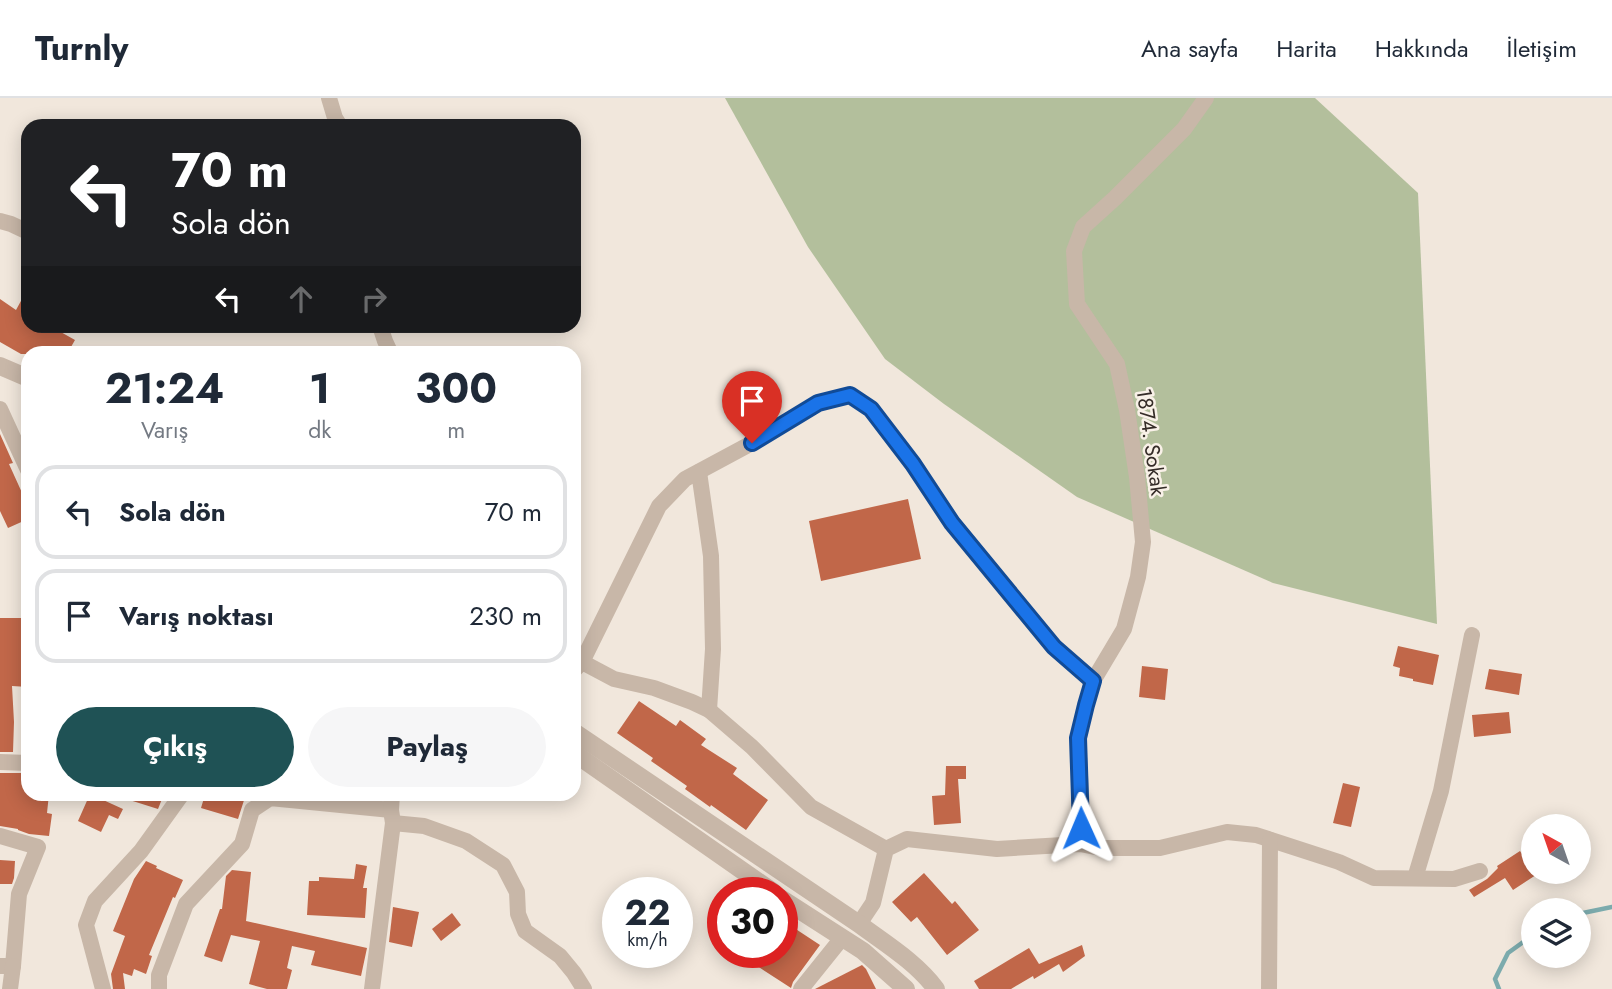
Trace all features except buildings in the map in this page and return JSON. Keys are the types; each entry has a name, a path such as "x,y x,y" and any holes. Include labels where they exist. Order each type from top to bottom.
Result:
{"street":[{"path":"329,98 336,119"},
{"name":"1874. Sokak","path":"1080,844 1082,813 1078,738 1093,681 1124,629 1138,577 1143,542 1133,450 1117,364 1077,304 1074,251 1083,226 1184,129 1206,98"},
{"path":"0,221 21,229"},
{"path":"2,371 21,376"},
{"path":"581,660 659,506 685,479 818,403 850,395 871,409 913,464 952,523 1054,647 1093,681"},
{"path":"0,409 21,455"},
{"path":"699,472 711,556 713,649 709,710"},
{"path":"1415,878 1441,790 1472,635"},
{"path":"581,667 614,679 654,688 709,710 752,747 811,807 886,849"},
{"path":"581,737 859,924 904,957 936,989"},
{"path":"581,758 752,877"},
{"path":"0,762 21,763"},
{"path":"103,989 86,925 95,901 141,851 177,801"},
{"path":"159,989 159,975 186,904 242,844 252,810 266,801"},
{"path":"303,801 392,809 424,826 466,841 503,865 517,892 518,914 525,931 560,956 584,989"},
{"path":"372,989 392,809"},
{"path":"886,849 907,839 997,849 1080,844 1100,848 1160,848 1227,832 1256,835 1339,862 1374,878 1454,879 1480,871"},
{"path":"0,836 38,847 11,900 6,966 10,989"},
{"path":"1269,989 1270,840"},
{"path":"859,924 873,903 886,849"},
{"path":"798,909 863,951 906,989"},
{"path":"801,989 842,938"}],"green space":[{"path":"725,98 1315,98 1418,193 1437,624 1273,583 1077,497 944,404 885,359 808,247"}],"waterway":[{"path":"1591,911 1612,907"},
{"path":"1499,989 1495,979 1508,953 1521,944"}],"route":[{"path":"752,443 818,403 850,395 871,409 913,464 952,523 1054,647 1093,681 1078,738 1081,828"}]}
